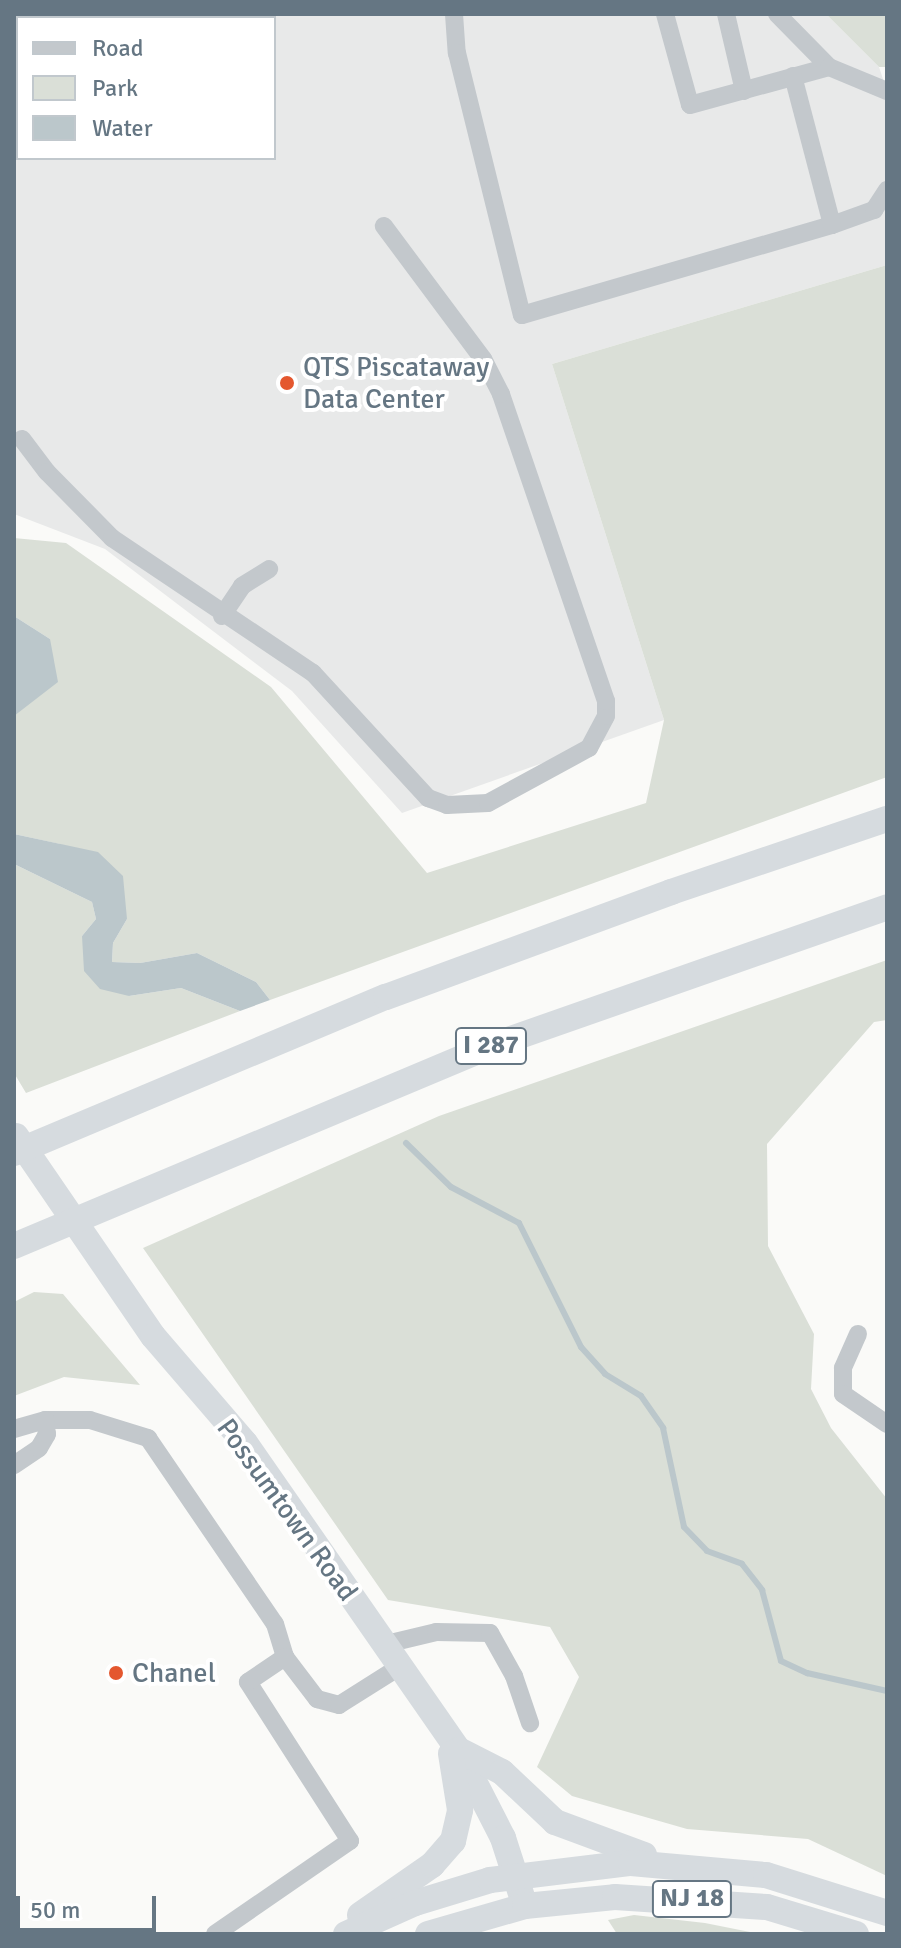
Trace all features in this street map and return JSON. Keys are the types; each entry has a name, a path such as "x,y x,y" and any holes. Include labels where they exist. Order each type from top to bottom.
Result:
{"highway":[{"path":"14,1153 111,1110 431,980 887,819"},
{"name":"I 287","path":"14,1246 162,1180 488,1047 887,907"},
{"path":"14,1140 69,1128"},
{"name":"Possumtown Road","path":"14,1133 153,1336 245,1443 382,1645 453,1742 488,1805 525,1906"},
{"path":"453,1742 502,1772 555,1822 601,1843 675,1863"},
{"path":"336,1934 432,1865 453,1841 460,1810 453,1742"},
{"name":"NJ 18","path":"516,1875 589,1865 675,1863 766,1875 882,1911"},
{"path":"346,1934 415,1903 516,1875"},
{"name":"NJ 18","path":"525,1906 615,1897 680,1898 767,1907 856,1934"},
{"path":"430,1933 525,1906"}],"lane":[{"path":"454,14 457,53 522,315 832,225 874,210 887,190"},
{"path":"665,14 690,105 829,67"},
{"path":"726,14 744,91"},
{"path":"777,14 829,67 887,91"},
{"path":"793,76 832,225"},
{"path":"22,439 47,472 112,538 222,616 313,673 414,787 447,805 488,803 589,748 606,716 601,685 501,394 483,359 384,226"},
{"path":"222,616 242,586 269,569"},
{"path":"858,1334 843,1368 843,1394 887,1424"},
{"path":"14,1465 39,1448 47,1434 45,1420"},
{"path":"14,1429 45,1420 90,1420 148,1438 275,1624 285,1657 317,1699 332,1705 346,1704 399,1667"},
{"path":"382,1645 436,1632 490,1633 514,1676 530,1723"},
{"path":"215,1934 350,1841 248,1682 285,1657"}],"shaded area":[{"path":"14,14 826,14 879,67 887,91 887,265 552,364 664,720 402,813 292,691 105,549 14,514"}],"green space":[{"path":"826,14 887,14 887,67 879,67"},
{"path":"887,265 887,777 270,1000 256,982 197,953 140,963 112,962 113,943 127,919 60,844 14,834 14,716 50,639 14,616 14,538 66,543 271,687 427,873 646,803 664,720 552,364"},
{"path":"14,864 92,902 96,919 82,936 129,996 181,988 240,1011 26,1093 14,1073"},
{"path":"887,960 887,1020 874,1022 767,1144 768,1246 814,1334 811,1389 831,1428 887,1499 887,1876 808,1839 687,1829 572,1796 537,1767 579,1677 550,1627 388,1600 143,1248 439,1116"},
{"path":"34,1292 63,1294 140,1385 64,1377 14,1396 14,1302"},
{"path":"634,1915 705,1923 760,1934 617,1934 608,1920"}],"water":[{"path":"14,616 50,639 58,682 14,716"},
{"path":"14,834 98,852 123,876 127,919 113,943 112,962 140,963 197,953 256,982 270,1000 240,1011 181,988 129,996 100,989 84,971 82,936 96,919 92,902 14,864"}],"waterway":[{"path":"406,1143 451,1187 519,1223 581,1347 605,1374 641,1396 663,1428 684,1527 707,1551 742,1564 762,1590 781,1661 807,1673 887,1691"}],"place":[{"name":"QTS Piscataway Data Center","path":"287,383"},
{"name":"Chanel","path":"116,1673"}]}
